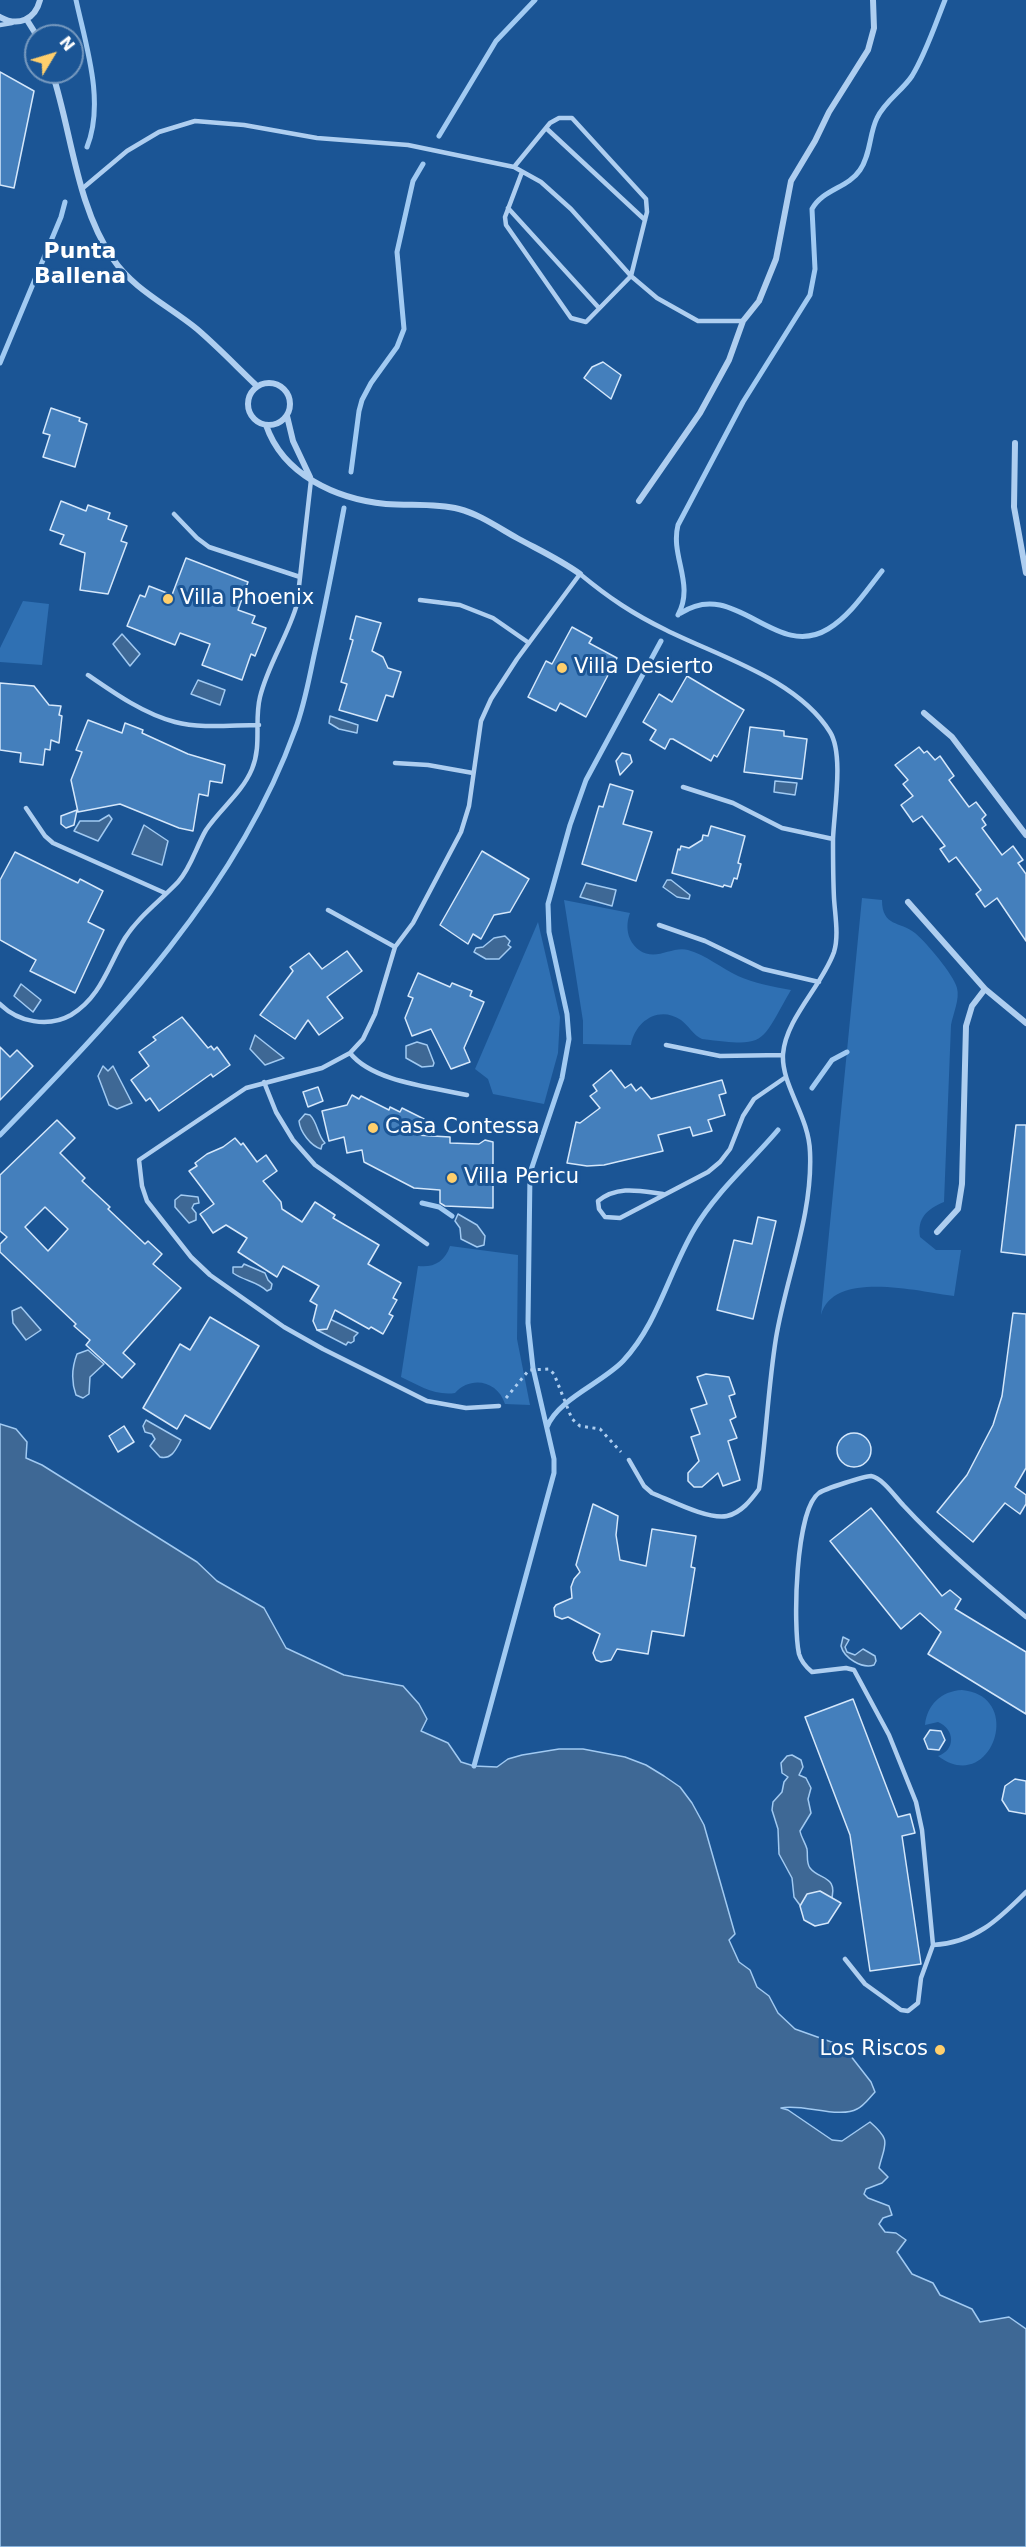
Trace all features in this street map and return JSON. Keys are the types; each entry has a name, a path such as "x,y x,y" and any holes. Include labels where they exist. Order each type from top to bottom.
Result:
{"street":[{"path":"0,17 13,22 27,20 34,14 40,0"},
{"path":"639,501 700,413 729,360 743,321 759,301 776,259 794,175 815,141 829,112 868,50 874,28 873,0"},
{"path":"27,20 30,24"},
{"path":"55,84 89,211 102,241 134,282 217,346 257,386"},
{"path":"287,416 280,423 266,425 259,423 249,412 249,398 257,386 271,382 284,388 290,401 287,416 293,441 311,480"},
{"path":"266,425 279,453 311,480 340,494 362,500 460,509 553,555 580,574"},
{"path":"1015,443 1014,507 1026,573"},
{"path":"924,713 952,737 1026,835"},
{"path":"908,902 985,989 1026,1023"},
{"path":"938,1232 958,1209 962,1184 966,1026 969,1011 985,989"}],"lane":[{"path":"0,25 13,22"},
{"path":"514,167 546,128 559,118 572,118 646,199 645,220 631,276 586,321 571,318 512,236 505,217 522,172"},
{"path":"83,188 127,151 159,132 195,121 244,125 317,138 408,145 514,167 541,182 571,209 631,276 657,298 698,321 743,321"},
{"path":"546,128 645,220"},
{"path":"508,208 600,308"},
{"path":"0,1004 16,1016 34,1022 60,1019 79,1010 98,992 132,927 180,880 207,830 234,797 252,769 258,748 259,699 265,679 291,622 300,577 311,480"},
{"path":"174,514 209,547 300,577"},
{"path":"499,1406 466,1408 427,1401 297,1335 204,1270 190,1257 147,1201 142,1186 139,1160 238,1092 264,1082 322,1068 350,1053 363,1039 372,1021 395,947 413,923 461,832 469,806 481,721 490,699 580,574 612,601 783,687 811,707 832,734 838,762 833,839 835,949 794,1024 785,1043 783,1055 786,1077 807,1128 810,1152 809,1190 776,1337 759,1489 747,1505 729,1516 716,1516 652,1493 644,1486 629,1460"},
{"path":"420,600 460,605 493,618 529,643"},
{"path":"88,675 121,697 168,720 195,725 259,725"},
{"path":"395,763 428,765 473,773"},
{"path":"683,788 733,803 782,828 833,839"},
{"path":"26,808 45,836 53,843 165,893"},
{"path":"328,910 395,947"},
{"path":"659,925 705,942 763,969 819,982"},
{"path":"666,1046 720,1056 783,1055"},
{"path":"350,1053 362,1064 380,1074 467,1095"},
{"path":"663,1194 624,1189 608,1193 598,1201 599,1209 605,1217 620,1218 663,1194 693,1182 720,1162 730,1149 743,1116 754,1100 786,1077"},
{"path":"264,1082 276,1112 293,1140 315,1165 427,1244"},
{"path":"845,1959 865,1984 901,2010 908,2011 918,2003 921,1978 933,1945 920,1821 916,1802 889,1735 855,1670 846,1668 812,1672 800,1656 795,1615 798,1567 802,1529 813,1501 818,1493 868,1476 879,1480 926,1530 1026,1617"},
{"path":"933,1945 954,1944 977,1933 1026,1892"}],"path":[{"path":"499,1406 513,1392 528,1370 549,1369 554,1374 572,1419 580,1426 600,1430 629,1460"}],"shaded area":[{"path":"23,601 49,604 42,665 0,662 0,648"},
{"path":"122,634 140,654 130,666 113,644"},
{"path":"198,680 225,690 220,705 191,694"},
{"path":"330,716 358,725 357,733 339,729 329,723"},
{"path":"775,781 797,783 795,795 774,792"},
{"path":"109,815 112,819 98,841 74,831 80,821 99,821"},
{"path":"144,825 168,841 162,865 132,854"},
{"path":"667,880 671,880 690,895 689,899 677,897 663,887"},
{"path":"586,883 616,890 612,906 580,897"},
{"path":"862,898 882,900 888,919 920,937 945,967 957,988 957,1002 951,1025 944,1202 924,1215 919,1230 920,1237 936,1250 961,1250 954,1296 901,1288 860,1288 842,1292 829,1301 821,1315"},
{"path":"564,900 630,913 627,928 630,938 639,950 645,953 657,954 688,950 744,978 791,990 766,1032 751,1042 702,1039 681,1020 664,1014 649,1018 643,1023 633,1036 631,1045 583,1044 583,1021"},
{"path":"538,922 560,1017 558,1053 544,1104 493,1094 488,1079 475,1069"},
{"path":"505,936 510,941 508,945 511,947 499,959 486,959 474,952 476,948 483,947 494,938"},
{"path":"21,984 41,1000 33,1012 14,996"},
{"path":"255,1035 284,1058 265,1065 250,1049"},
{"path":"417,1042 427,1045 433,1066 422,1067 406,1058 406,1046"},
{"path":"103,1066 108,1071 113,1066 132,1103 117,1109 109,1105 98,1076"},
{"path":"305,1114 313,1118 325,1143 321,1149 310,1142 301,1130 299,1121"},
{"path":"181,1195 198,1197 199,1203 194,1204 192,1208 196,1213 196,1220 189,1223 175,1207 175,1200"},
{"path":"458,1214 477,1225 485,1236 484,1245 477,1247 461,1239 460,1228 455,1221"},
{"path":"450,1246 518,1255 517,1339 530,1405 505,1404 496,1390 483,1383 469,1384 461,1387 455,1393 448,1394 427,1389 401,1377 418,1266 438,1263 448,1252"},
{"path":"244,1264 265,1273 272,1284 271,1289 267,1291 233,1273 233,1267 242,1267"},
{"path":"21,1307 41,1330 26,1340 13,1323 12,1311"},
{"path":"330,1319 358,1333 354,1341 346,1345 317,1330 327,1329"},
{"path":"88,1350 104,1364 90,1377 89,1394 83,1398 76,1395 73,1385 73,1369 77,1354"},
{"path":"146,1420 181,1440 168,1457 160,1457 150,1446 155,1439 152,1434 145,1432 143,1426"},
{"path":"0,1424 16,1429 27,1442 26,1458 42,1465 197,1562 217,1581 264,1608 286,1648 344,1675 403,1686 419,1704 427,1719 421,1731 448,1743 461,1762 474,1766 497,1767 508,1759 522,1755 559,1749 583,1749 625,1757 646,1765 680,1787 704,1825 735,1934 729,1940 739,1962 750,1970 757,1987 769,1996 778,2013 795,2029 837,2044 850,2055 871,2082 875,2092 862,2106 849,2112 799,2107 781,2108 788,2110 832,2140 842,2141 870,2122 884,2138 885,2147 879,2168 888,2177 882,2183 866,2189 864,2194 868,2198 889,2206 892,2215 883,2218 879,2224 885,2232 896,2233 906,2240 897,2252 912,2274 933,2283 940,2295 972,2309 980,2322 1009,2317 1026,2329 1026,2547 0,2547"},
{"path":"843,1637 849,1640 845,1647 847,1652 855,1655 863,1649 875,1656 874,1665 859,1664 846,1655 841,1646"},
{"path":"962,1690 982,1696 993,1708 997,1724 994,1740 986,1754 973,1763 957,1765 938,1756 948,1749 950,1744 948,1729 938,1722 925,1725 929,1711 936,1700 948,1693"},
{"path":"792,1755 801,1760 803,1767 799,1775 806,1778 811,1788 808,1799 811,1813 800,1831 807,1849 808,1864 814,1872 830,1882 833,1893 831,1901 802,1908 794,1897 792,1878 779,1854 778,1829 772,1810 773,1802 782,1792 784,1782 788,1777 782,1773 781,1763 787,1756"}],"building":[{"path":"0,72 34,91 14,188 0,185"},
{"path":"603,362 621,375 611,399 584,378 592,367"},
{"path":"51,408 80,418 79,421 87,424 75,467 43,457 50,435 43,433"},
{"path":"61,501 86,511 88,505 110,513 108,519 127,526 121,541 127,543 108,594 80,590 85,553 60,544 64,535 50,530"},
{"path":"186,558 248,582 238,610 255,616 252,623 266,628 255,656 251,654 242,680 202,665 210,644 180,633 175,645 127,626 140,595 145,597 149,586 172,595"},
{"path":"356,616 381,623 372,651 383,657 388,668 401,672 393,697 386,695 377,721 339,710 347,684 341,682 353,640 350,639"},
{"name":"Villa Desierto","path":"572,627 592,638 589,643 617,658 586,717 560,703 556,711 528,697 546,661 552,664"},
{"path":"687,676 744,710 717,757 714,755 711,761 673,739 670,739 665,749 650,740 656,730 643,722 659,694 672,702"},
{"path":"0,683 34,686 49,705 61,706 59,743 51,740 50,750 45,749 43,765 20,762 21,753 0,750"},
{"path":"88,720 122,733 125,723 188,754 225,765 222,783 210,781 208,796 199,794 193,831 179,828 120,804 78,812 71,780 82,752 76,750"},
{"path":"750,727 784,731 784,736 807,739 802,779 744,772"},
{"path":"919,747 924,753 927,751 935,760 940,756 954,776 949,780 969,807 976,802 986,815 982,819 986,825 982,828 1002,855 1013,846 1023,860 1018,863 1026,874 1026,941 997,898 985,907 976,894 981,890 956,857 949,862 940,849 945,846 922,816 913,822 901,805 913,796 903,784 908,780 895,765"},
{"path":"622,753 630,755 632,762 620,775 616,761"},
{"path":"610,784 633,791 623,824 652,832 636,881 582,864 599,806 603,807"},
{"path":"77,810 74,825 66,828 61,824 61,816"},
{"path":"711,826 745,836 738,863 741,864 737,879 734,878 731,887 724,885 723,887 672,873 678,849 680,850 681,846 689,848 702,840 703,835 708,836"},
{"path":"482,851 529,879 510,912 494,915 481,939 473,934 468,944 440,925"},
{"path":"15,852 78,883 80,879 103,891 88,922 104,930 75,993 30,971 36,960 0,940 0,880"},
{"path":"347,951 362,971 327,997 343,1018 319,1035 308,1020 295,1039 260,1015 293,971 290,967 309,953 322,969"},
{"path":"418,973 450,987 452,983 472,991 470,996 484,1002 464,1048 470,1062 451,1069 431,1029 412,1036 405,1018 413,998 408,996"},
{"path":"182,1017 208,1048 211,1046 214,1050 217,1047 230,1065 213,1077 211,1074 159,1111 150,1098 146,1101 131,1080 149,1066 139,1052 156,1040 153,1037"},
{"path":"0,1047 10,1057 17,1050 33,1066 0,1100"},
{"path":"611,1070 625,1088 631,1084 636,1091 641,1087 651,1099 722,1080 726,1093 719,1095 725,1115 708,1120 712,1131 693,1136 690,1127 658,1135 663,1151 604,1165 587,1166 567,1163 576,1122 580,1123 600,1108 590,1096 597,1091 593,1085"},
{"path":"318,1087 323,1101 308,1107 303,1092"},
{"path":"352,1095 359,1099 361,1096 389,1110 390,1107 400,1112 402,1108 424,1119 416,1135 450,1137 450,1143 479,1144 485,1140 493,1142 493,1208 445,1206 440,1203 440,1190 414,1188 364,1162 362,1150 347,1153 344,1137 329,1141 322,1111 347,1105"},
{"path":"57,1120 75,1138 60,1153 85,1178 82,1181 110,1207 108,1209 145,1244 148,1241 162,1254 153,1264 181,1288 123,1353 135,1364 122,1378 86,1345 90,1340 74,1326 76,1324 0,1252 0,1244 7,1237 0,1231 0,1175","holes":["45,1207 68,1229 48,1251 25,1227"]},
{"path":"1016,1125 1026,1125 1026,1255 1001,1252"},
{"path":"235,1138 241,1145 243,1143 257,1162 266,1155 277,1171 263,1181 281,1202 282,1209 302,1222 315,1202 335,1215 333,1218 379,1245 368,1264 401,1283 393,1298 397,1300 389,1314 393,1316 383,1334 335,1310 327,1329 317,1330 313,1321 317,1305 310,1301 319,1286 283,1266 277,1277 238,1252 247,1238 226,1225 213,1233 200,1214 214,1204 189,1171 197,1166 195,1163 207,1154 223,1147"},
{"path":"758,1217 776,1221 753,1319 717,1310 734,1240 752,1244"},
{"path":"1013,1313 1026,1314 1026,1468 1015,1487 1026,1495 1026,1504 1020,1514 1005,1503 973,1542 937,1512 967,1475 993,1425 1002,1396"},
{"path":"210,1317 259,1346 210,1429 185,1415 177,1429 143,1408 180,1344 190,1350"},
{"path":"706,1374 729,1377 735,1394 729,1396 736,1417 730,1420 737,1438 728,1441 740,1480 723,1486 718,1473 702,1487 694,1487 688,1481 688,1473 699,1461 691,1437 700,1434 691,1409 707,1404 697,1377"},
{"path":"124,1426 134,1442 118,1452 109,1436"},
{"path":"854,1433 866,1438 871,1450 866,1462 854,1467 842,1462 837,1450 842,1438"},
{"path":"593,1504 618,1516 616,1535 620,1560 646,1566 652,1529 696,1536 691,1567 695,1568 684,1636 652,1631 648,1654 617,1649 611,1660 601,1662 596,1660 593,1653 600,1634 568,1617 562,1619 555,1616 556,1605 572,1598 571,1587 580,1572 576,1565"},
{"path":"871,1508 942,1596 950,1590 961,1599 955,1609 1026,1652 1026,1714 928,1654 941,1632 920,1613 901,1629 830,1541"},
{"path":"853,1699 898,1817 910,1814 915,1833 902,1836 921,1964 870,1971 850,1835 805,1717"},
{"path":"930,1730 941,1731 945,1740 939,1750 928,1749 924,1739"},
{"path":"1015,1779 1026,1781 1026,1814 1009,1811 1002,1800 1005,1786"},
{"path":"820,1891 841,1903 828,1923 815,1926 804,1920 800,1906 807,1894"}],"waterway":[{"path":"76,0 89,55 94,93 92,130 87,147"},
{"path":"439,136 496,41 535,0"},
{"path":"678,615 683,604 684,592 677,548 678,525 743,402 810,295 815,269 812,209 822,197 855,176 864,164 877,118 884,106 912,76 945,0"},
{"path":"351,472 362,400 371,383 397,347 404,329 397,252 413,181 423,164"},
{"path":"0,363 61,217 65,202"},
{"path":"0,1135 129,997 207,897 241,844 271,788 302,710 344,508"},
{"path":"681,613 701,605 719,605 737,611 772,629 790,635 809,636 836,624 857,603 882,571"},
{"path":"474,1766 554,1473 554,1459 533,1368 528,1323 530,1173 562,1078 569,1039 567,1014 549,932 548,904 570,825 586,780 661,641"},
{"path":"812,1088 832,1060 847,1052"},
{"path":"547,1427 561,1408 614,1369 635,1346 654,1314 686,1245 703,1215 778,1130"},
{"path":"422,1203 439,1207 452,1216"}],"place":[{"name":"Villa Phoenix","path":"168,599"},
{"name":"Villa Desierto","path":"562,668"},
{"name":"Casa Contessa","path":"373,1128"},
{"name":"Villa Pericu","path":"452,1178"},
{"name":"Los Riscos","path":"940,2050"}],"district":[{"name":"Punta Ballena","path":"80,264"}]}
